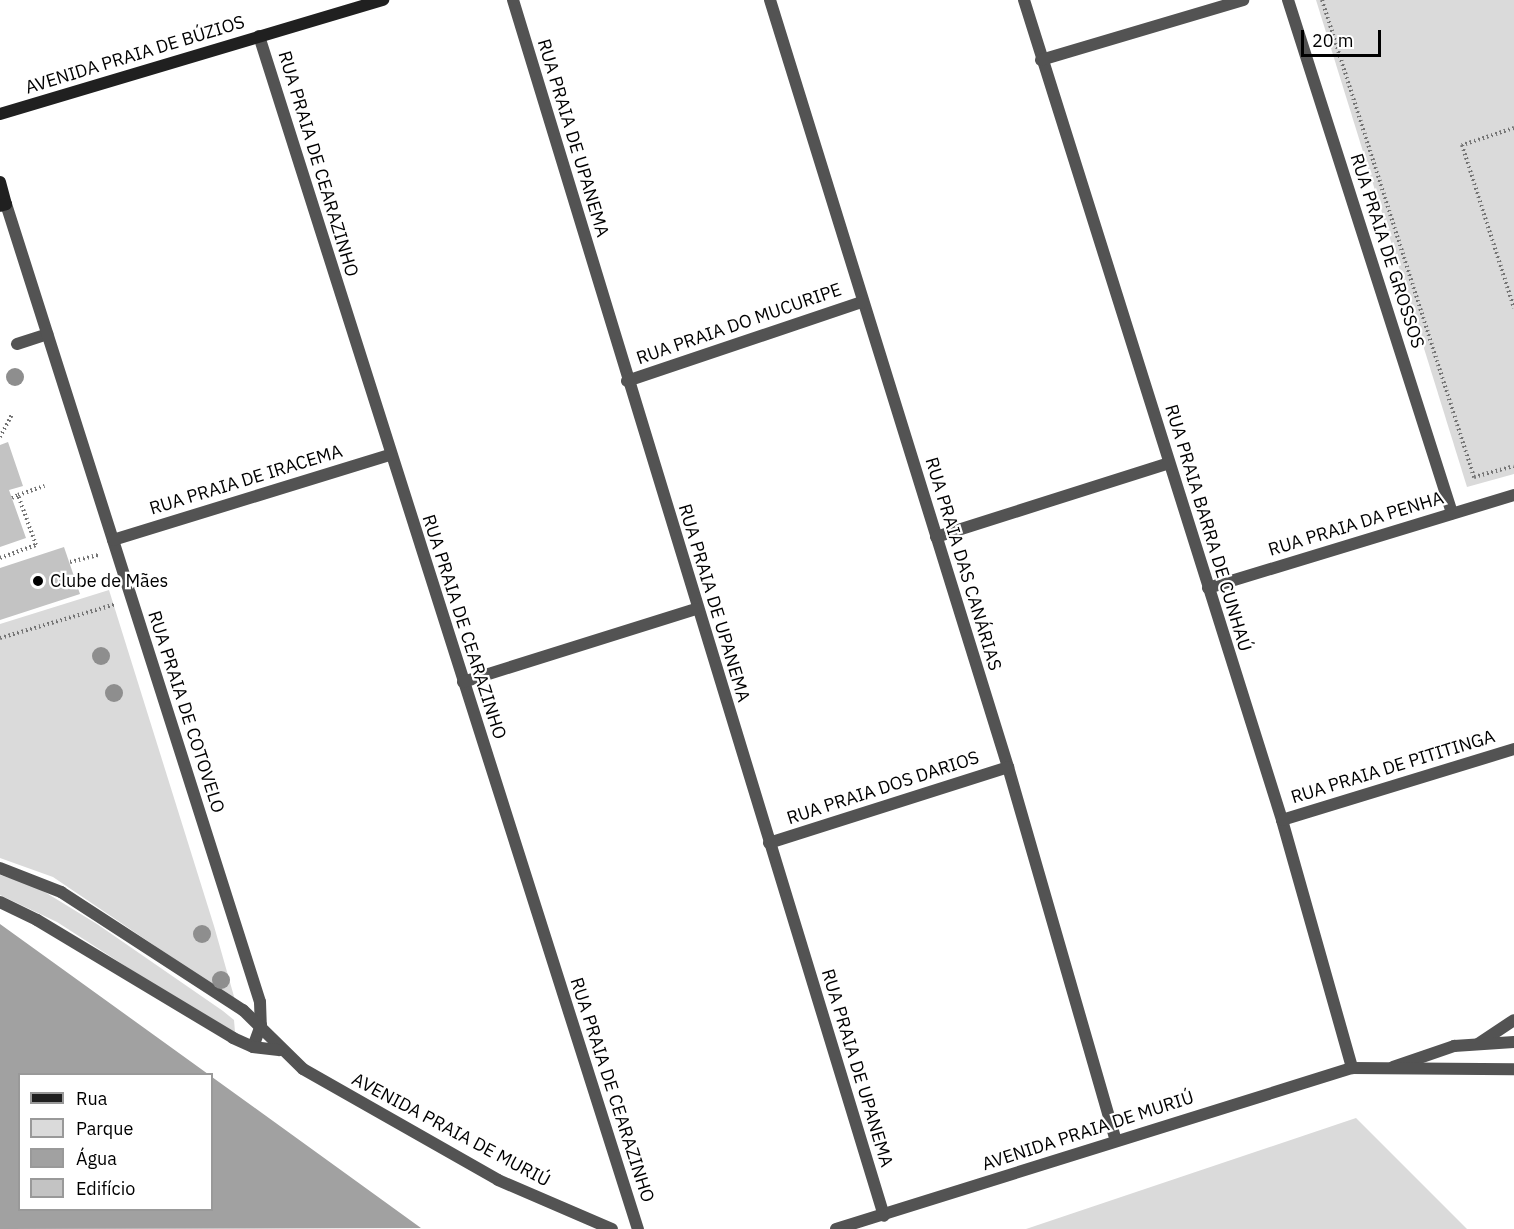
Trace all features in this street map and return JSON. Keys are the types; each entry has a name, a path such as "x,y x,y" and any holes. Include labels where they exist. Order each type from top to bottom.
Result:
{"main road":[{"name":"AVENIDA PRAIA DE BÚZIOS","path":"0,114 383,0"},
{"name":"RUA PRAIA DE COTOVELO","path":"0,182 3,205"}],"street":[{"name":"RUA PRAIA DE UPANEMA","path":"513,0 696,609 884,1216"},
{"name":"RUA PRAIA DAS CANÁRIAS","path":"770,0 1008,767 1116,1140"},
{"name":"RUA PRAIA BARRA DE CUNHAÚ","path":"1024,0 1282,820 1352,1068"},
{"path":"1041,60 1243,0"},
{"name":"RUA PRAIA DE GROSSOS","path":"1288,0 1452,513"},
{"name":"RUA PRAIA DE CEARAZINHO","path":"259,36 390,455 638,1229"},
{"name":"RUA PRAIA DE COTOVELO","path":"3,205 47,333 260,1002 261,1025 253,1047"},
{"name":"RUA PRAIA DO MUCURIPE","path":"627,381 862,302"},
{"path":"17,344 47,333"},
{"name":"RUA PRAIA DE IRACEMA","path":"113,540 390,455"},
{"path":"936,537 1169,463"},
{"name":"RUA PRAIA DA PENHA","path":"1208,588 1514,495"},
{"path":"463,682 696,609"},
{"name":"RUA PRAIA DE PITITINGA","path":"1282,820 1514,749"},
{"name":"RUA PRAIA DOS DARIOS","path":"769,843 1008,767"},
{"name":"AVENIDA PRAIA DE MURIÚ","path":"0,868 61,892 261,1025 279,1050 303,1069 498,1180 612,1229"},
{"path":"0,902 37,920 253,1047 279,1050"},
{"path":"1477,1044 1514,1020"},
{"path":"1384,1071 1454,1046 1514,1042"},
{"path":"1352,1068 1384,1071 1514,1069"},
{"name":"AVENIDA PRAIA DE MURIÚ","path":"836,1229 884,1216 1116,1140 1352,1068"}],"path":[{"path":"1323,0 1474,477 1514,466"},
{"path":"1514,128 1462,145 1514,308"},
{"path":"0,437 12,414"},
{"path":"12,498 44,486"},
{"path":"0,558 36,545 18,495"},
{"path":"70,562 89,559"},
{"path":"0,638 131,599"}],"green space":[{"path":"1316,0 1514,0 1514,474 1467,487"},
{"path":"109,590 235,1000 53,877 0,858 0,624"},
{"path":"0,875 35,886 97,924 223,1011 234,1020 235,1032 226,1031 57,922 0,895"},
{"path":"1356,1118 1467,1229 1026,1229"}],"water":[{"path":"0,924 207,1073 18,1073 18,1211 213,1211 213,1078 421,1228 0,1229"}],"building":[{"path":"8,442 23,486 9,490 26,538 0,547 0,445"},
{"name":"Clube de Mães","path":"64,547 80,594 0,620 0,568"}],"place":[{"name":"Clube de Mães","path":"38,581"}]}
